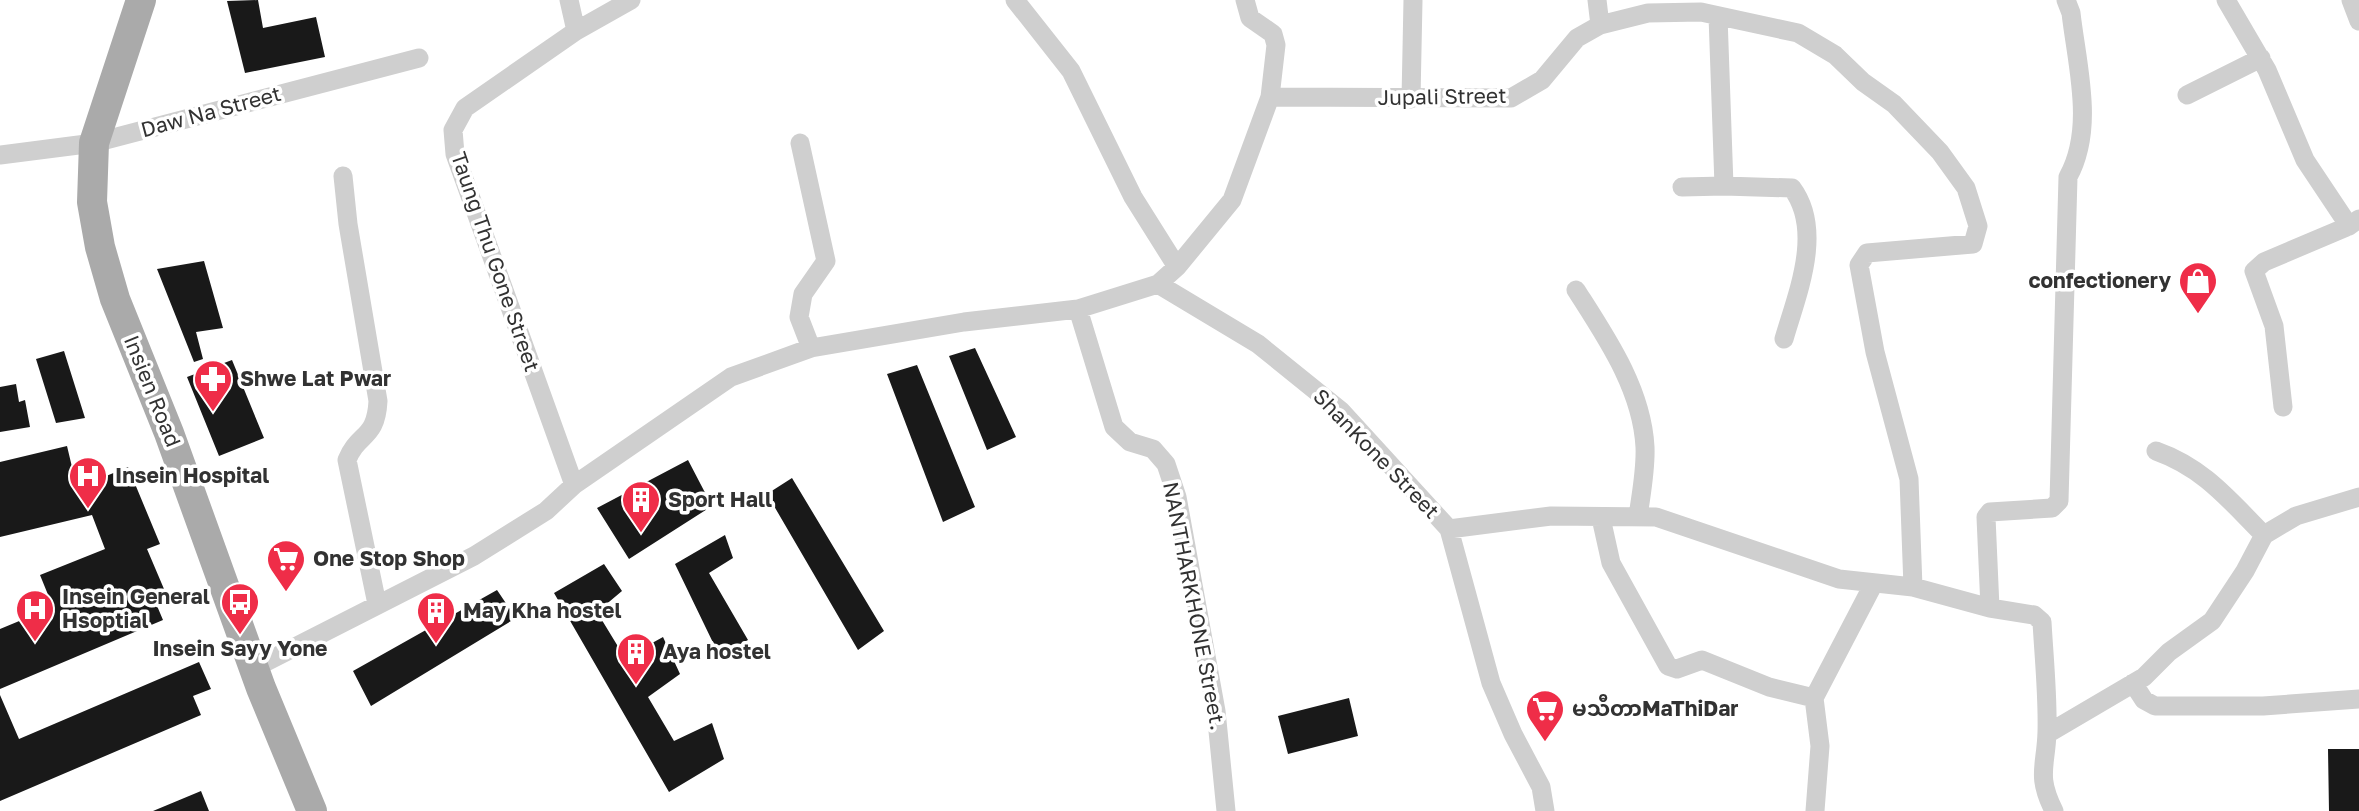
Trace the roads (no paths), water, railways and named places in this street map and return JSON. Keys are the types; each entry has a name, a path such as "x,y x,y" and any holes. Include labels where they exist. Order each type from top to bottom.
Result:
{"main road":[{"name":"Insien Road","path":"141,0 94,143 93,202 100,247 115,299 169,433 254,668 312,811"}],"street":[{"path":"569,0 576,31"},
{"name":"Taung Thu Gone Street","path":"574,485 455,154 453,130 465,108 576,31 631,0"},
{"path":"1015,0 1070,71 1133,197 1177,267"},
{"path":"254,668 474,556 546,511 574,485 731,377 811,348 964,322 1078,309 1158,284 1177,267 1232,200 1270,97 1276,46 1273,34 1250,18 1245,0"},
{"path":"1411,99 1413,0"},
{"path":"1597,0 1600,24"},
{"path":"1990,608 1986,517 1990,512 2052,508 2059,501 2068,177 2079,157 2082,128 2071,13 2066,0"},
{"path":"2226,0 2260,58 2305,160 2354,223 2264,262 2254,271 2274,326 2283,407"},
{"path":"2351,0 2359,21"},
{"name":"Jupali Street","path":"1270,97 1511,98 1542,80 1577,38 1600,24 1648,13 1701,12 1798,33 1835,55 1863,82 1894,104 1940,152 1966,188 1978,226 1973,244 1867,253 1859,265 1875,352 1909,479 1913,587"},
{"path":"1718,16 1724,186"},
{"name":"Daw Na Street","path":"0,155 94,143 419,58"},
{"path":"2187,95 2260,58"},
{"path":"800,143 826,261 803,293 799,317 811,348"},
{"path":"343,176 348,224 378,401 377,420 372,431 352,449 348,460 377,604"},
{"path":"1682,187 1792,188 1800,198 1807,234 1803,276 1784,339"},
{"name":"ShanKone Street","path":"1158,284 1258,344 1341,411 1449,529 1491,683 1513,734 1541,787 1545,811"},
{"path":"1576,290 1617,358 1628,380 1637,412 1645,445 1638,517"},
{"name":"NANTHARKHONE Street.","path":"1078,309 1114,427 1130,442 1153,449 1160,456 1166,464 1177,497 1216,710 1226,811"},
{"path":"2156,451 2183,460 2207,478 2264,536"},
{"path":"2047,734 2133,683 2212,621 2264,536 2296,516 2359,497"},
{"path":"1449,529 1551,516 1656,517 1839,579 1913,587 1990,608 2034,615 2042,622 2047,734 2042,766 2044,792 2054,811"},
{"path":"1601,517 1611,564 1668,666 1677,669 1702,660 1769,687 1814,698"},
{"path":"1815,811 1820,746 1814,698 1825,672 1853,628 1874,583"},
{"path":"2133,683 2144,700 2155,706 2263,706 2359,699"}],"place":[{"name":"confectionery","path":"2198,315"},
{"name":"Shwe Lat Pwar","path":"213,413"},
{"name":"Insein Hospital","path":"88,510"},
{"name":"Sport Hall","path":"641,534"},
{"name":"One Stop Shop","path":"286,593"},
{"name":"Insein Sayy Yone","path":"240,636"},
{"name":"Insein General Hsoptial","path":"35,643"},
{"name":"May Kha hostel","path":"436,645"},
{"name":"Aya hostel","path":"636,686"},
{"name":"မသီတာMaThiDar","path":"1545,743"}]}
